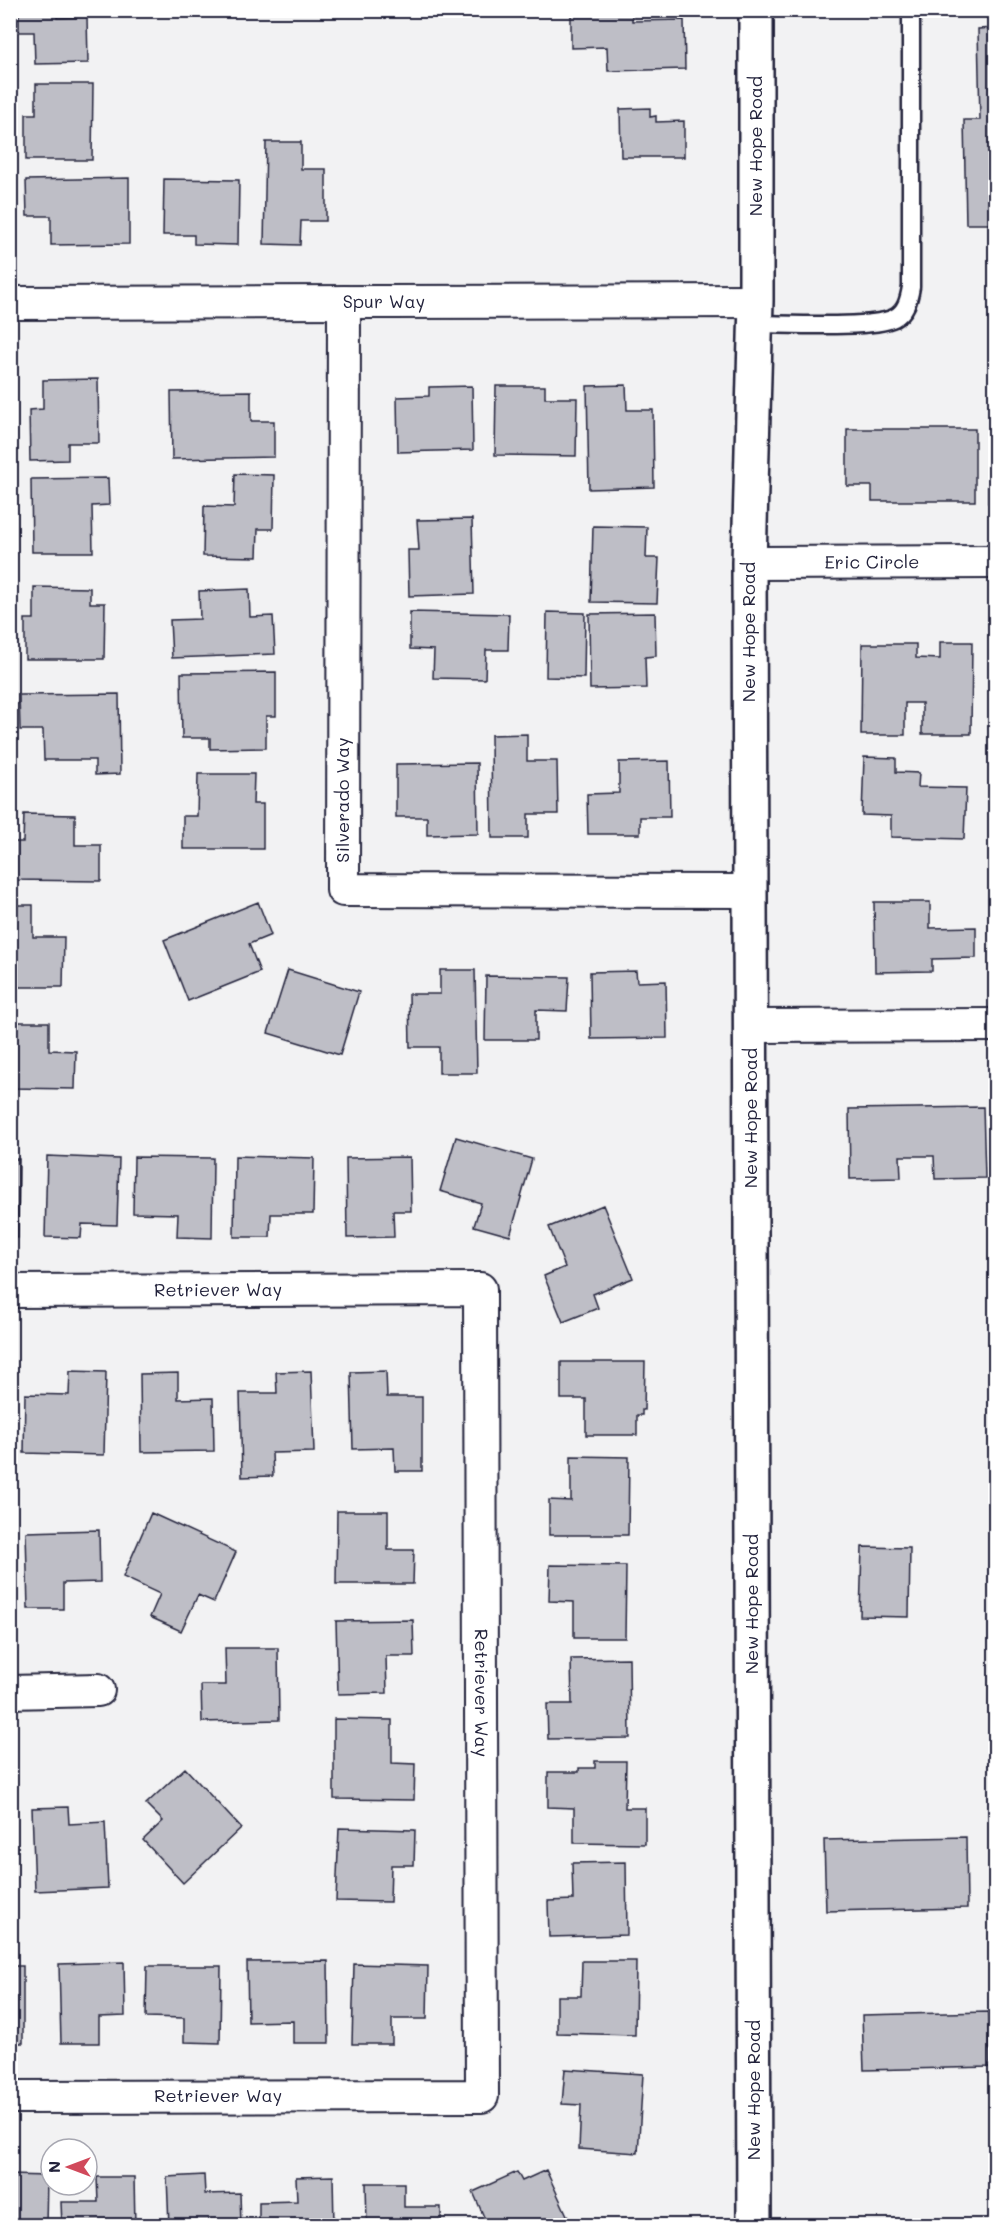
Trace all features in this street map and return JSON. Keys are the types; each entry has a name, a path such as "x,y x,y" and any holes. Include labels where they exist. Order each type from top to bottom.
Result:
{"main road":[{"name":"New Hope Road","path":"754,2226 748,563 755,313 756,10"}],"street":[{"name":"Spur Way","path":"10,303 344,302 755,313"},
{"name":"Silverado Way","path":"344,302 343,890 750,891"},
{"name":"Eric Circle","path":"748,563 996,562"},
{"path":"750,1026 996,1025"},
{"name":"Retriever Way","path":"10,1291 480,1289 482,2084 482,2096 10,2097"},
{"path":"10,1692 98,1690"}],"lane":[{"path":"755,313 876,323 896,317 909,302 911,275 910,10"}],"building":[{"path":"19,10 57,10 57,18 87,17 88,63 35,64 34,32 19,32"},
{"path":"571,10 632,10 632,21 684,20 685,69 608,71 607,47 571,48"},
{"path":"996,28 996,224 966,224 964,120 980,120 978,29"},
{"path":"36,84 93,84 92,160 26,160 26,114 36,114"},
{"path":"650,108 650,117 656,116 656,122 684,121 684,157 621,157 620,109"},
{"path":"266,142 301,142 301,169 326,169 326,221 301,221 300,245 264,244"},
{"path":"129,178 129,244 51,245 51,216 27,216 26,180"},
{"path":"164,179 239,180 238,245 194,244 194,235 163,235"},
{"path":"98,379 99,443 68,443 68,460 30,461 29,410 43,409 43,380"},
{"path":"626,385 627,410 653,410 654,487 589,489 587,386"},
{"path":"472,386 473,450 398,452 397,397 429,396 429,387"},
{"path":"496,386 545,386 545,398 577,398 576,456 495,455"},
{"path":"251,391 251,421 274,421 274,457 172,459 171,392"},
{"path":"847,429 975,429 975,501 872,501 872,486 847,486"},
{"path":"988,436 996,436 996,503 988,503"},
{"path":"235,474 274,475 273,529 258,529 257,557 203,556 204,506 234,507"},
{"path":"108,478 109,505 92,506 93,552 32,552 31,479"},
{"path":"472,519 474,594 409,596 408,550 419,550 417,520"},
{"path":"593,526 647,527 646,558 659,558 657,603 591,602"},
{"path":"34,587 90,588 90,603 105,603 104,659 25,659 25,619 34,619"},
{"path":"249,589 250,617 273,616 275,654 172,658 170,620 200,619 199,591"},
{"path":"410,612 509,614 508,650 486,650 485,679 433,678 434,650 410,649"},
{"path":"547,612 585,613 584,678 546,677"},
{"path":"655,613 656,656 645,657 646,688 590,689 589,614"},
{"path":"940,642 972,642 971,734 922,734 922,703 905,703 905,735 861,735 862,644 916,644 916,658 940,659"},
{"path":"276,672 276,716 266,716 266,748 210,749 210,738 182,738 181,673"},
{"path":"119,694 120,774 95,775 95,760 44,760 43,730 20,730 19,695"},
{"path":"527,734 527,761 557,761 558,814 528,814 528,838 492,838 491,735"},
{"path":"864,757 896,758 896,772 919,773 918,787 966,788 964,839 891,837 891,816 862,815"},
{"path":"669,761 670,817 640,817 640,834 588,834 587,794 619,793 619,762"},
{"path":"477,763 478,834 427,835 427,817 396,817 396,764"},
{"path":"198,774 254,774 253,804 263,804 263,849 183,849 183,816 197,816"},
{"path":"24,814 75,815 75,845 101,845 101,881 10,880 10,842 23,842"},
{"path":"258,902 271,935 249,944 260,972 188,1001 164,940"},
{"path":"874,902 930,902 930,928 976,927 976,958 932,959 932,971 875,972"},
{"path":"10,905 33,905 33,937 64,937 63,987 10,987"},
{"path":"288,970 359,992 340,1055 268,1033"},
{"path":"440,970 475,970 477,1073 439,1073 439,1047 410,1047 409,994 440,994"},
{"path":"636,971 637,982 666,981 667,1038 591,1039 590,972"},
{"path":"486,976 569,977 567,1011 536,1010 536,1040 485,1040"},
{"path":"10,1022 49,1022 49,1050 76,1051 75,1089 10,1088"},
{"path":"983,1107 985,1178 935,1179 934,1156 900,1156 901,1178 850,1179 849,1109"},
{"path":"456,1137 532,1159 510,1236 474,1226 481,1203 440,1191"},
{"path":"47,1156 119,1159 117,1225 82,1224 81,1238 45,1237"},
{"path":"235,1156 314,1158 313,1214 271,1214 270,1237 234,1237"},
{"path":"134,1157 213,1158 212,1238 177,1237 178,1214 133,1213"},
{"path":"410,1157 411,1211 393,1211 394,1237 347,1238 346,1158"},
{"path":"10,1159 19,1159 18,1238 10,1237"},
{"path":"603,1205 633,1278 593,1294 598,1308 563,1322 544,1276 565,1267 549,1227"},
{"path":"561,1362 645,1362 644,1410 642,1410 642,1415 637,1415 637,1435 586,1435 586,1399 561,1399"},
{"path":"70,1371 106,1372 104,1455 24,1453 25,1394 69,1395"},
{"path":"311,1371 314,1452 272,1453 273,1476 242,1477 240,1393 277,1393 276,1372"},
{"path":"386,1371 387,1397 422,1397 422,1471 395,1471 394,1448 353,1449 351,1372"},
{"path":"178,1373 178,1399 213,1398 214,1451 141,1452 140,1374"},
{"path":"571,1456 629,1457 628,1535 549,1535 549,1500 571,1501"},
{"path":"337,1511 388,1511 388,1550 414,1550 413,1584 336,1584"},
{"path":"151,1513 236,1552 214,1602 198,1595 181,1631 150,1617 160,1594 123,1577"},
{"path":"99,1530 100,1582 63,1583 63,1609 28,1609 26,1532"},
{"path":"862,1547 910,1548 909,1617 860,1616"},
{"path":"550,1565 626,1566 625,1638 574,1638 574,1602 549,1601"},
{"path":"413,1620 414,1656 386,1656 387,1693 338,1694 336,1621"},
{"path":"225,1648 278,1648 279,1720 202,1722 201,1685 226,1685"},
{"path":"629,1658 630,1738 548,1739 547,1704 572,1704 571,1659"},
{"path":"334,1719 392,1720 392,1763 415,1764 414,1800 334,1799"},
{"path":"595,1761 626,1761 625,1808 645,1808 645,1844 574,1843 574,1808 548,1807 548,1772 579,1772 579,1768 595,1768"},
{"path":"185,1768 241,1828 183,1883 143,1840 163,1821 146,1804"},
{"path":"11,1777 13,1856 10,1856"},
{"path":"68,1807 69,1824 105,1822 108,1888 35,1891 32,1808"},
{"path":"339,1828 415,1830 414,1865 391,1865 390,1902 336,1901"},
{"path":"966,1837 967,1908 826,1911 824,1840"},
{"path":"626,1862 627,1935 549,1937 548,1901 573,1900 572,1863"},
{"path":"328,1961 329,2043 293,2043 293,2021 248,2022 247,1962"},
{"path":"582,1961 636,1961 635,2035 557,2033 557,1996 581,1996"},
{"path":"124,1962 125,2016 99,2017 99,2043 61,2043 59,1964"},
{"path":"354,1964 428,1966 427,2019 392,2019 392,2044 352,2044"},
{"path":"10,1966 23,1966 23,2043 10,2043"},
{"path":"147,1966 221,1966 220,2043 184,2042 184,2018 146,2017"},
{"path":"988,2012 990,2067 864,2070 862,2015"},
{"path":"565,2069 643,2074 638,2153 579,2149 581,2105 562,2104"},
{"path":"546,2170 572,2226 506,2226 505,2224 488,2226 473,2192 517,2172 522,2181"},
{"path":"10,2175 39,2176 39,2197 47,2197 46,2226 10,2226"},
{"path":"204,2175 205,2194 240,2193 241,2226 169,2226 167,2177"},
{"path":"333,2176 334,2226 259,2226 259,2202 297,2201 296,2177"},
{"path":"99,2177 134,2177 135,2226 62,2226 61,2202 98,2202"},
{"path":"366,2183 404,2183 404,2207 441,2207 441,2226 367,2226"}]}
